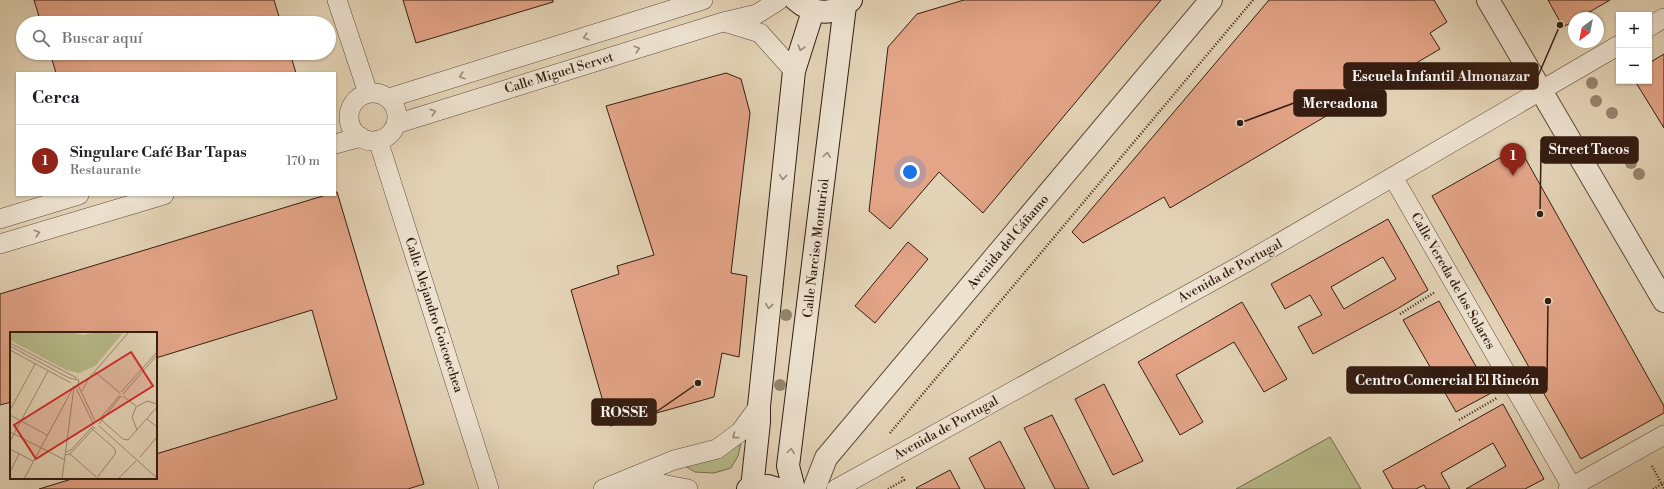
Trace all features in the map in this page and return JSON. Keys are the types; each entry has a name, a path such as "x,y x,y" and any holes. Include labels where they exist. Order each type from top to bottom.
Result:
{"main road":[{"name":"Avenida del Cáñamo","path":"814,489 826,458 1212,0"},
{"path":"1488,0 1664,301"},
{"path":"778,489 768,486 750,488 794,71 804,5 824,13 835,11 848,3"},
{"name":"Calle Narciso Monturiol","path":"794,489 788,466 848,3"}],"street":[{"path":"338,0 368,93"},
{"name":"Calle Miguel Servet","path":"388,98 703,0"},
{"name":"Calle Miguel Servet","path":"396,124 723,22 754,7 778,0"},
{"path":"1652,25 1664,18"},
{"path":"723,22 760,33 794,71"},
{"name":"Avenida de Portugal","path":"836,489 1245,263 1616,47"},
{"path":"336,144 369,138 390,133 396,124 396,110 388,98 376,93 368,93 356,101 342,115 350,120 355,132 369,138"},
{"name":"Calle Alejandro Goicoechea","path":"369,138 489,489"},
{"name":"Calle Vereda de los Solares","path":"1393,177 1571,488"},
{"path":"0,219 75,196"},
{"path":"0,244 161,196"},
{"path":"605,489 674,460 717,448 740,432 759,406"},
{"path":"1571,488 1664,435"},
{"path":"605,489 662,484 688,489"}],"path":[{"path":"888,489 904,480 885,439 1254,0"},
{"path":"1400,314 1453,281"},
{"path":"1459,420 1515,389"},
{"path":"1652,466 1663,483 1664,488"},
{"path":"1653,489 1663,483"}],"green space":[{"path":"1330,437 1361,489 1236,489"},
{"path":"741,444 738,456 731,468 714,473 695,472 685,466 721,455"}],"building":[{"path":"34,0 274,0 279,16 39,16"},
{"path":"403,0 553,0 553,2 416,43"},
{"path":"964,0 1161,0 983,213 939,172 890,229 869,211 888,47 917,14"},
{"path":"1269,0 1434,0 1447,22 1430,33 1440,49 1170,208 1164,197 1083,243 1072,232"},
{"path":"1548,0 1610,0 1589,12 1568,12 1568,24 1563,27"},
{"path":"1664,54 1664,128 1637,84 1652,84 1652,61"},
{"path":"52,60 292,60 296,72 56,72"},
{"path":"726,73 741,79 750,113 731,273 747,276 739,357 722,353 714,397 610,426 571,290 619,274 617,266 654,255 606,106"},
{"path":"1519,147 1664,406 1664,413 1581,459 1432,196"},
{"path":"337,192 424,484 408,489 39,489 72,479 157,479 157,454 337,399 312,310 157,358 157,332 10,332 10,402 0,405 0,294 323,196 336,196"},
{"path":"1388,219 1428,290 1397,309 1313,354 1298,327 1322,315 1310,295 1285,309 1271,284","holes":["1383,257 1396,279 1344,309 1331,287"]},
{"path":"908,242 928,259 875,323 855,306"},
{"path":"1439,301 1491,393 1456,412 1403,320"},
{"path":"1242,302 1287,379 1264,392 1234,342 1176,375 1203,422 1180,435 1138,362"},
{"path":"1104,384 1143,461 1113,475 1075,399"},
{"path":"1503,404 1544,479 1525,489 1466,489 1506,466 1493,443 1441,473 1450,489 1426,489 1424,485 1416,489 1393,489 1383,471"},
{"path":"1052,415 1089,489 1055,489 1024,428"},
{"path":"1000,441 1025,489 985,489 969,458"},
{"path":"950,470 960,489 916,488"}],"place":[{"name":"Escuela Infantil Almonazar","path":"1560,25"},
{"name":"Mercadona","path":"1240,123"},
{"name":"Singulare Café Bar Tapas","path":"1513,176"},
{"name":"Street Tacos","path":"1540,214"},
{"name":"Centro Comercial El Rincón","path":"1548,301"},
{"name":"ROSSE","path":"698,383"}]}
